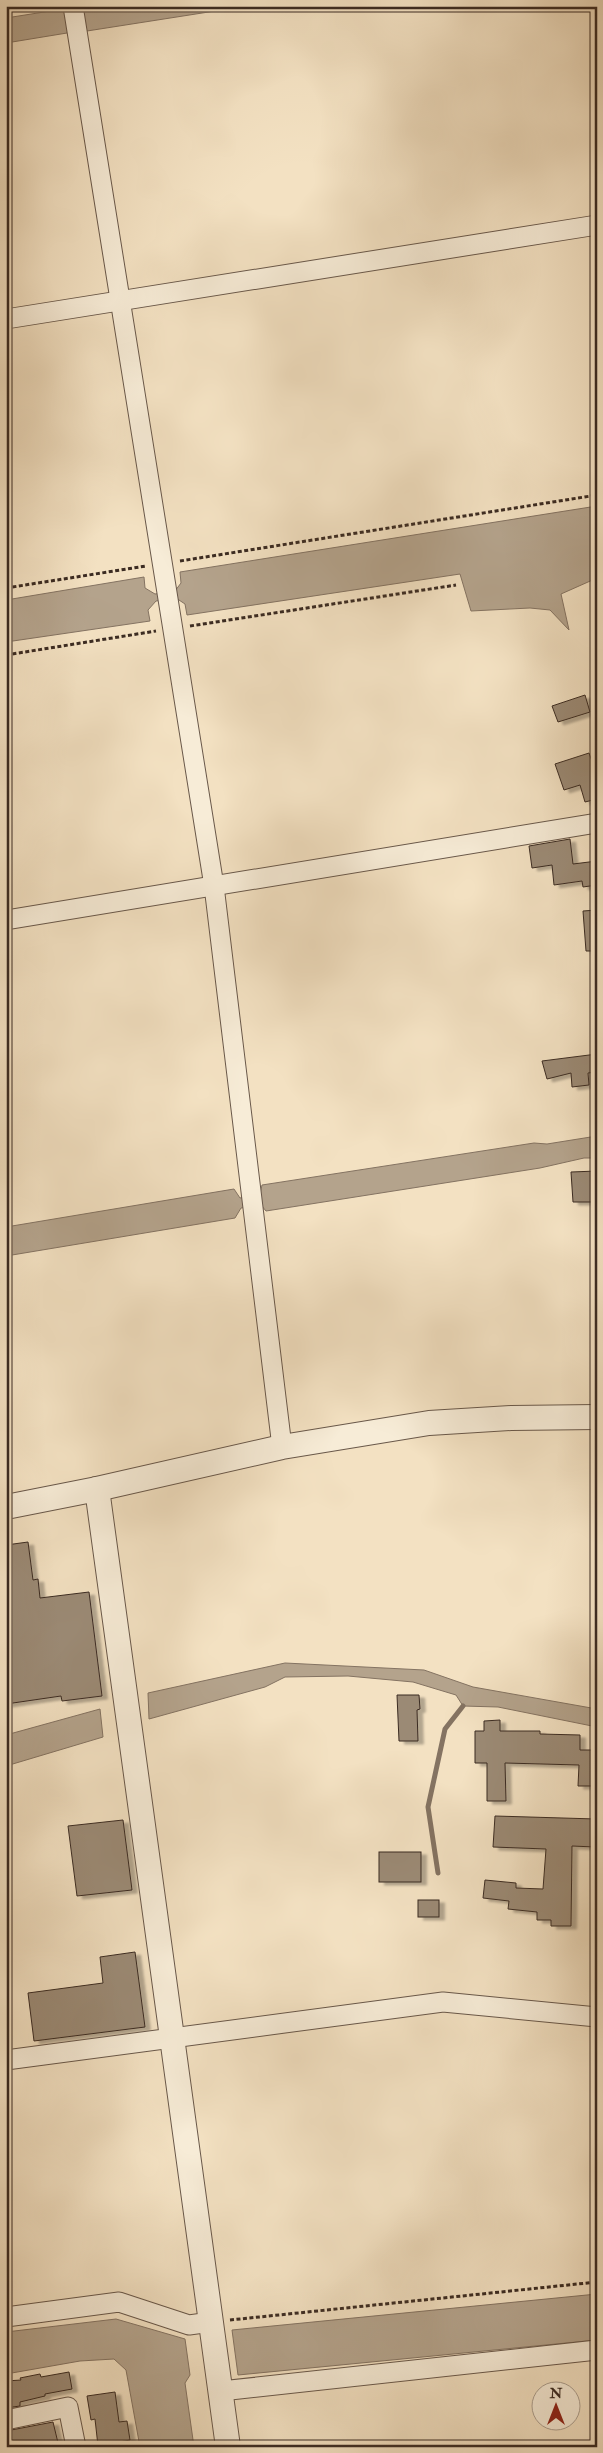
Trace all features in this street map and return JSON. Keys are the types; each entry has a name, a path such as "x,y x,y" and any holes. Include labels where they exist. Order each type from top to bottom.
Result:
{"street":[{"path":"73,8 214,886 282,1447"},
{"path":"6,319 597,225"},
{"path":"6,920 597,823"},
{"path":"6,1507 97,1489 282,1447 429,1423 511,1418 597,1417"},
{"path":"97,1489 174,2038 228,2447"},
{"path":"6,2060 444,2002 597,2017"},
{"path":"6,2318 118,2302 189,2325 212,2322"},
{"path":"221,2391 597,2350"},
{"path":"6,2420 68,2407 76,2447"}],"path":[{"path":"6,588 597,495"},
{"path":"6,654 456,585"},
{"path":"212,2322 597,2282"}],"shaded area":[{"path":"82,6 247,6 87,31 81,26 71,28 67,33 6,43 6,18"},
{"path":"597,506 597,578 561,594 569,630 550,610 530,608 471,611 460,574 187,615 185,604 176,598 156,601 148,610 150,621 6,642 6,600 144,577 145,588 155,594 175,591 181,583 180,572"},
{"path":"597,1136 597,1158 584,1158 540,1168 266,1211 261,1205 241,1208 235,1218 6,1256 6,1227 234,1189 240,1198 260,1194 262,1185 534,1143 547,1144"},
{"path":"285,1663 424,1670 473,1687 597,1709 597,1727 498,1707 463,1706 456,1695 413,1682 348,1676 285,1677 265,1687 149,1719 148,1693"},
{"path":"100,1709 103,1737 6,1766 6,1735"},
{"path":"597,2294 597,2340 238,2375 232,2330"},
{"path":"116,2319 185,2339 190,2375 185,2383 194,2447 140,2447 126,2370 114,2359 80,2361 6,2374 6,2332"}],"building":[{"path":"585,695 590,712 558,722 552,706"},
{"path":"589,753 597,775 597,799 585,802 580,785 564,790 555,764"},
{"path":"570,839 573,864 597,861 597,885 583,887 582,881 554,885 552,865 532,868 529,846"},
{"path":"597,910 597,951 586,951 583,911"},
{"path":"597,1054 597,1072 588,1073 589,1085 572,1087 571,1073 547,1079 542,1061"},
{"path":"597,1171 597,1202 573,1202 571,1172"},
{"path":"28,1542 33,1580 38,1579 40,1598 89,1592 102,1696 62,1701 61,1696 6,1704 6,1545"},
{"path":"397,1695 419,1695 420,1709 417,1710 418,1741 399,1741"},
{"path":"500,1720 500,1731 540,1731 540,1734 580,1735 580,1750 593,1750 592,1786 578,1786 579,1765 505,1763 506,1801 487,1801 487,1763 475,1763 475,1731 484,1731 484,1721"},
{"path":"495,1816 596,1819 595,1847 572,1846 571,1926 551,1926 551,1920 537,1920 537,1912 508,1909 509,1901 483,1898 485,1880 516,1883 516,1888 543,1889 546,1849 493,1847"},
{"path":"123,1820 132,1890 77,1896 68,1826"},
{"path":"379,1852 421,1852 421,1882 379,1882"},
{"path":"418,1900 439,1900 439,1917 418,1917"},
{"path":"135,1952 145,2027 34,2041 28,1993 103,1983 100,1957"},
{"path":"69,2372 72,2389 45,2394 45,2396 20,2402 20,2406 6,2408 6,2381 21,2380 20,2378 40,2374 41,2377"},
{"path":"115,2392 119,2422 127,2421 130,2440 98,2446 95,2419 91,2420 87,2396"},
{"path":"53,2422 59,2447 6,2447 6,2431"}],"waterway":[{"path":"438,1873 428,1807 445,1729 463,1706"}]}
